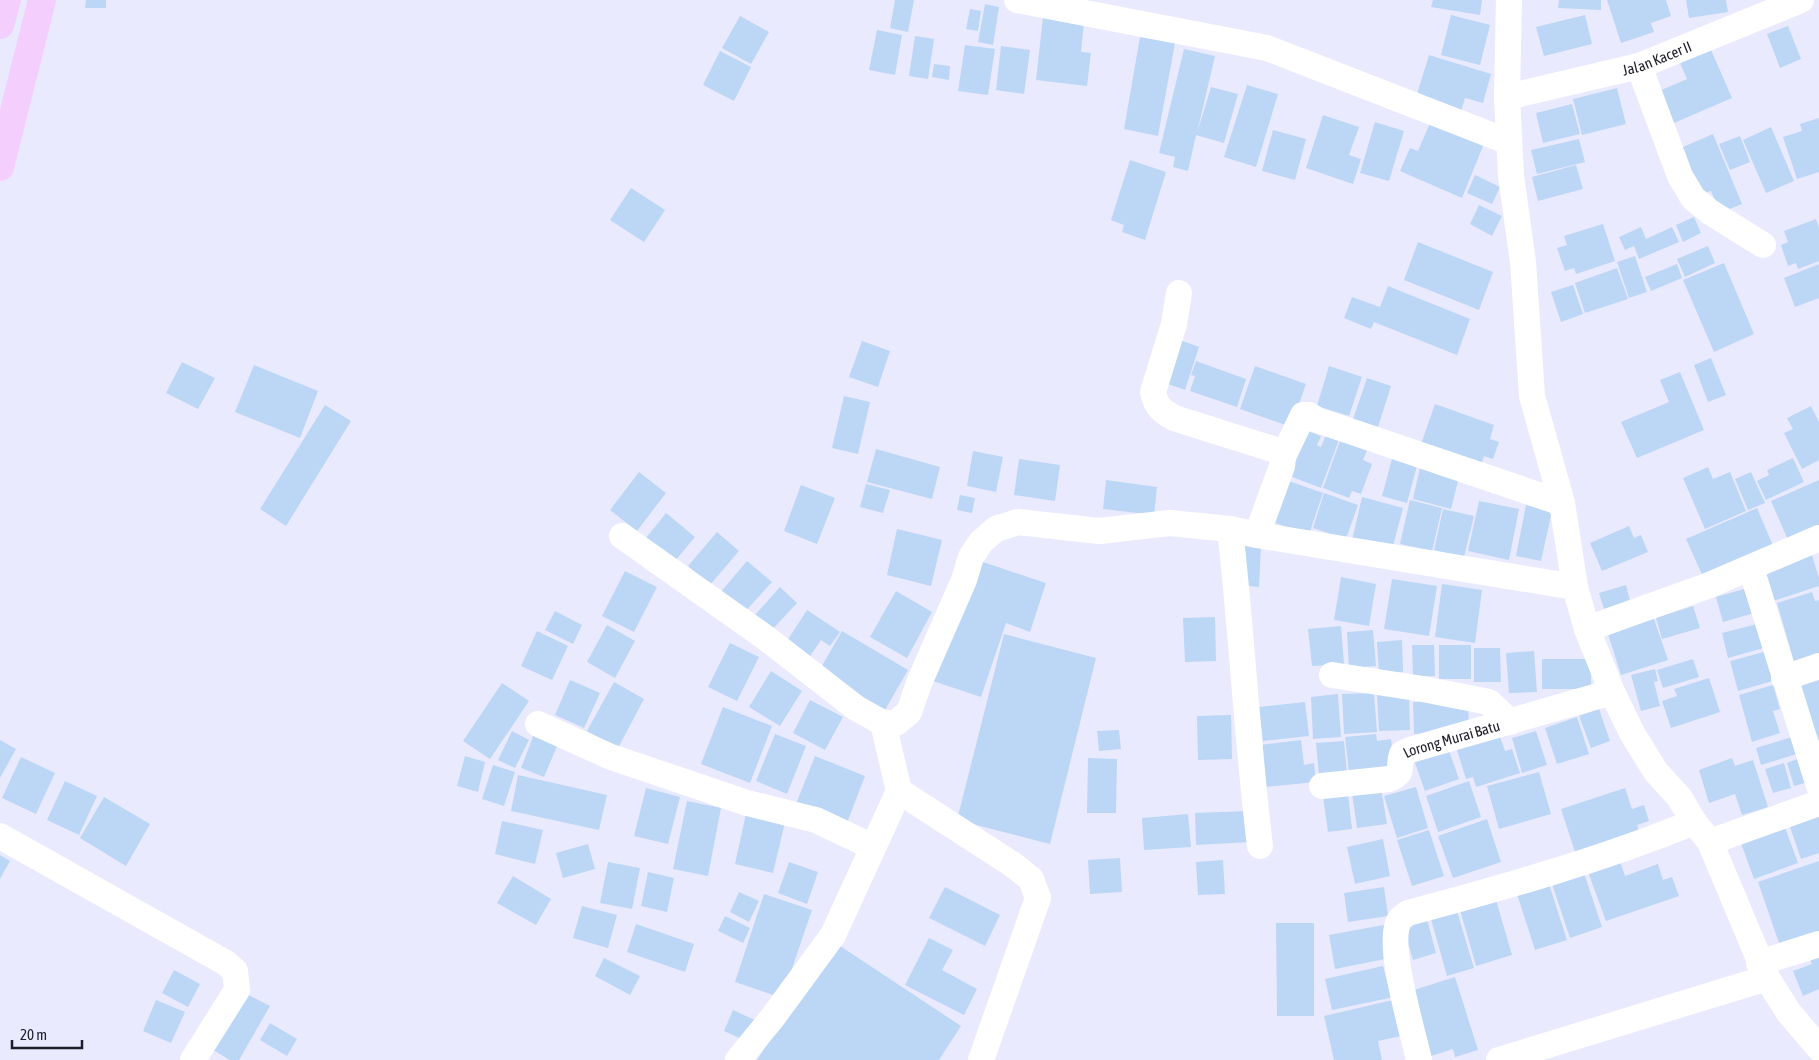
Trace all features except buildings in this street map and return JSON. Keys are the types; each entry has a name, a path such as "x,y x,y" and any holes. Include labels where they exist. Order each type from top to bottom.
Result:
{"highway":[{"path":"0,26 7,0"},
{"path":"0,167 42,0"}],"street":[{"path":"1017,0 1267,48 1509,142"},
{"path":"1509,0 1509,142 1511,176 1523,262 1532,396 1562,503 1575,586 1587,629 1612,692 1632,733 1656,772 1679,797 1702,832 1763,971 1789,1013 1819,1048"},
{"name":"Jalan Kacer II","path":"1508,97 1639,66 1801,0"},
{"path":"1639,66 1680,176 1693,198 1710,212 1763,245"},
{"path":"1179,293 1174,324 1153,392 1155,403 1161,410 1174,418 1271,447 1279,451 1283,457"},
{"path":"1257,535 1282,466 1283,457 1303,415 1309,415 1317,420 1562,503"},
{"path":"622,536 766,638 856,708 883,723 896,723 909,712 919,683 964,580 971,557 981,542 996,529 1018,522 1099,531 1170,523 1230,529 1257,535 1575,586"},
{"path":"1230,529 1238,601 1250,771 1260,846"},
{"path":"1587,629 1751,568 1819,538"},
{"path":"1751,568 1819,786"},
{"path":"1784,678 1819,666"},
{"name":"Lorong Murai Batu","path":"1332,675 1489,702 1510,722"},
{"name":"Lorong Murai Batu","path":"1322,786 1389,779 1398,776 1402,754 1612,692"},
{"path":"738,1060 773,1017 832,936 899,791 883,723"},
{"path":"538,724 611,757 747,803 816,820 873,847"},
{"path":"899,791 1012,864 1031,879 1038,898 981,1060"},
{"path":"1419,1060 1400,980 1397,952 1399,921 1408,913 1532,880 1643,843 1702,832 1819,804"},
{"path":"0,836 226,963 235,971 237,990 193,1060"},
{"path":"1499,1060 1763,971 1819,944"}]}
